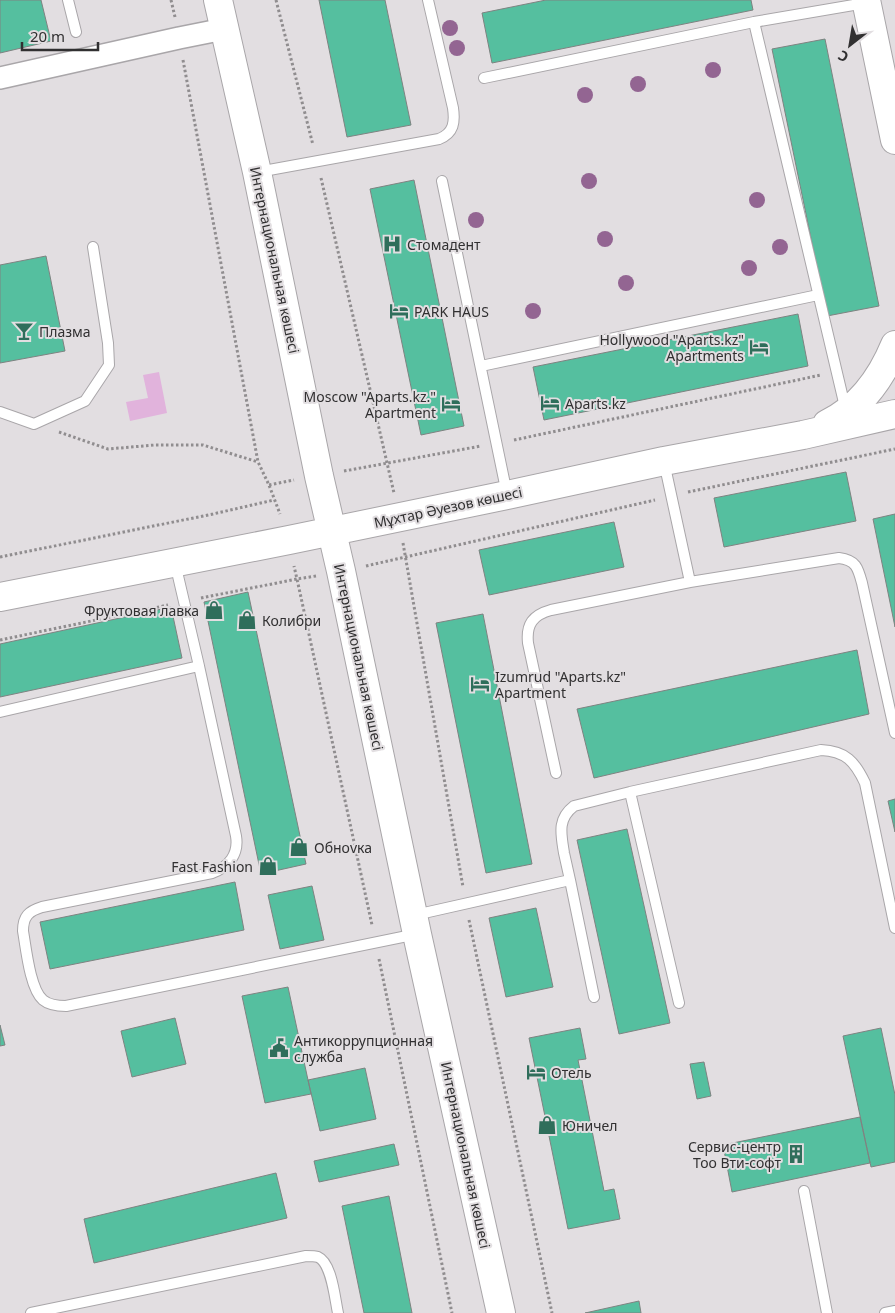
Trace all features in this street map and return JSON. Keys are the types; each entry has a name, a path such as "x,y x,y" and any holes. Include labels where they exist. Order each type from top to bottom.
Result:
{"main road":[{"name":"Интернациональная көшесі","path":"218,0 257,172 319,476 501,1313"},
{"path":"866,2 895,140"},
{"path":"847,419 866,396 895,345"},
{"path":"847,419 895,414"},
{"name":"Мұхтар Әуезов көшесі","path":"0,597 508,495 664,461 803,435 836,419 847,419"}],"street":[{"path":"0,78 224,29"}],"lane":[{"path":"68,0 76,32"},
{"path":"257,172 444,137 451,130 454,122 453,108 428,0"},
{"path":"484,78 754,22 866,2"},
{"path":"754,22 847,419"},
{"path":"442,181 508,495"},
{"path":"0,412 34,424 85,401 109,366 108,342 93,247"},
{"path":"481,366 818,295"},
{"path":"664,461 690,582"},
{"path":"556,772 528,643 529,628 537,615 551,610 690,582 830,558 846,558 852,561 860,575 895,733"},
{"path":"175,562 236,836 236,851 232,859 220,870 42,906 32,910 26,916 23,923 23,931 33,983 37,993 44,1001 66,1006 416,925 466,904 570,880"},
{"path":"0,712 199,666"},
{"path":"594,997 560,833 561,825 568,810 574,806 630,792 821,750 830,750 846,757 855,764 865,783 895,928"},
{"path":"630,792 679,1003"},
{"path":"804,1191 827,1313"},
{"path":"31,1313 312,1256 318,1257 327,1266 338,1313"},
{"path":"885,1313 895,1311"}],"path":[{"path":"34,424 108,449 155,445 203,445 258,462 172,0"},
{"path":"276,0 317,161 388,464 399,517 466,904 552,1313"},
{"path":"269,485 497,443 836,372"},
{"path":"297,579 405,557 671,496 895,449"},
{"path":"0,556 213,514 274,500"}],"shaded area":[{"path":"159,372 167,413 130,421 126,402 148,398 143,375"}],"building":[{"path":"0,0 41,0 51,41 0,53"},
{"path":"319,0 385,0 411,125 347,137"},
{"path":"546,0 751,0 753,10 492,63 482,13"},
{"path":"825,39 879,306 827,316 772,49"},
{"path":"414,180 464,426 421,435 370,189"},
{"path":"46,256 65,351 0,363 0,265"},
{"path":"798,314 808,366 544,420 533,367"},
{"path":"846,472 856,521 724,547 714,498"},
{"path":"895,514 895,627 873,519"},
{"path":"614,522 624,567 489,595 479,550"},
{"path":"248,592 306,864 261,874 204,602"},
{"path":"171,607 182,658 0,697 0,644"},
{"path":"483,614 532,864 486,873 436,623"},
{"path":"857,650 869,714 594,778 577,709"},
{"path":"895,799 895,832 888,801"},
{"path":"627,829 670,1023 619,1034 577,840"},
{"path":"235,882 244,930 50,969 40,922"},
{"path":"312,886 324,940 280,949 268,895"},
{"path":"536,908 553,987 506,997 489,918"},
{"path":"288,987 311,1094 265,1103 242,996"},
{"path":"175,1018 186,1064 132,1077 121,1031"},
{"path":"0,1025 5,1045 0,1046"},
{"path":"580,1028 586,1059 578,1060 604,1191 614,1189 620,1219 568,1229 529,1038"},
{"path":"881,1028 895,1095 895,1162 871,1167 843,1036"},
{"path":"704,1062 711,1096 697,1099 690,1064"},
{"path":"365,1068 376,1119 320,1131 308,1080"},
{"name":"Сервис-центр Тоо Вти-софт","path":"860,1117 870,1163 732,1192 723,1145"},
{"path":"394,1144 399,1165 319,1182 314,1161"},
{"path":"276,1173 287,1218 94,1263 84,1219"},
{"path":"389,1196 412,1313 364,1313 342,1206"},
{"path":"639,1301 641,1313 585,1313"}],"place":[{"name":"Стомадент","path":"392,244"},
{"name":"PARK HAUS","path":"399,311"},
{"name":"Плазма","path":"24,331"},
{"name":"Hollywood \"Aparts.kz\" Apartments","path":"759,347"},
{"name":"Aparts.kz","path":"550,403"},
{"name":"Moscow \"Aparts.kz.\" Apartment","path":"451,404"},
{"name":"Фруктовая лавка","path":"214,610"},
{"name":"Колибри","path":"247,620"},
{"name":"Izumrud \"Aparts.kz\" Apartment","path":"480,684"},
{"name":"Обноvка","path":"299,847"},
{"name":"Fast Fashion","path":"268,866"},
{"name":"Антикоррупционная служба","path":"279,1048"},
{"name":"Отель","path":"536,1072"},
{"name":"Юничел","path":"547,1125"},
{"name":"Сервис-центр Тоо Вти-софт","path":"796,1154"}]}
